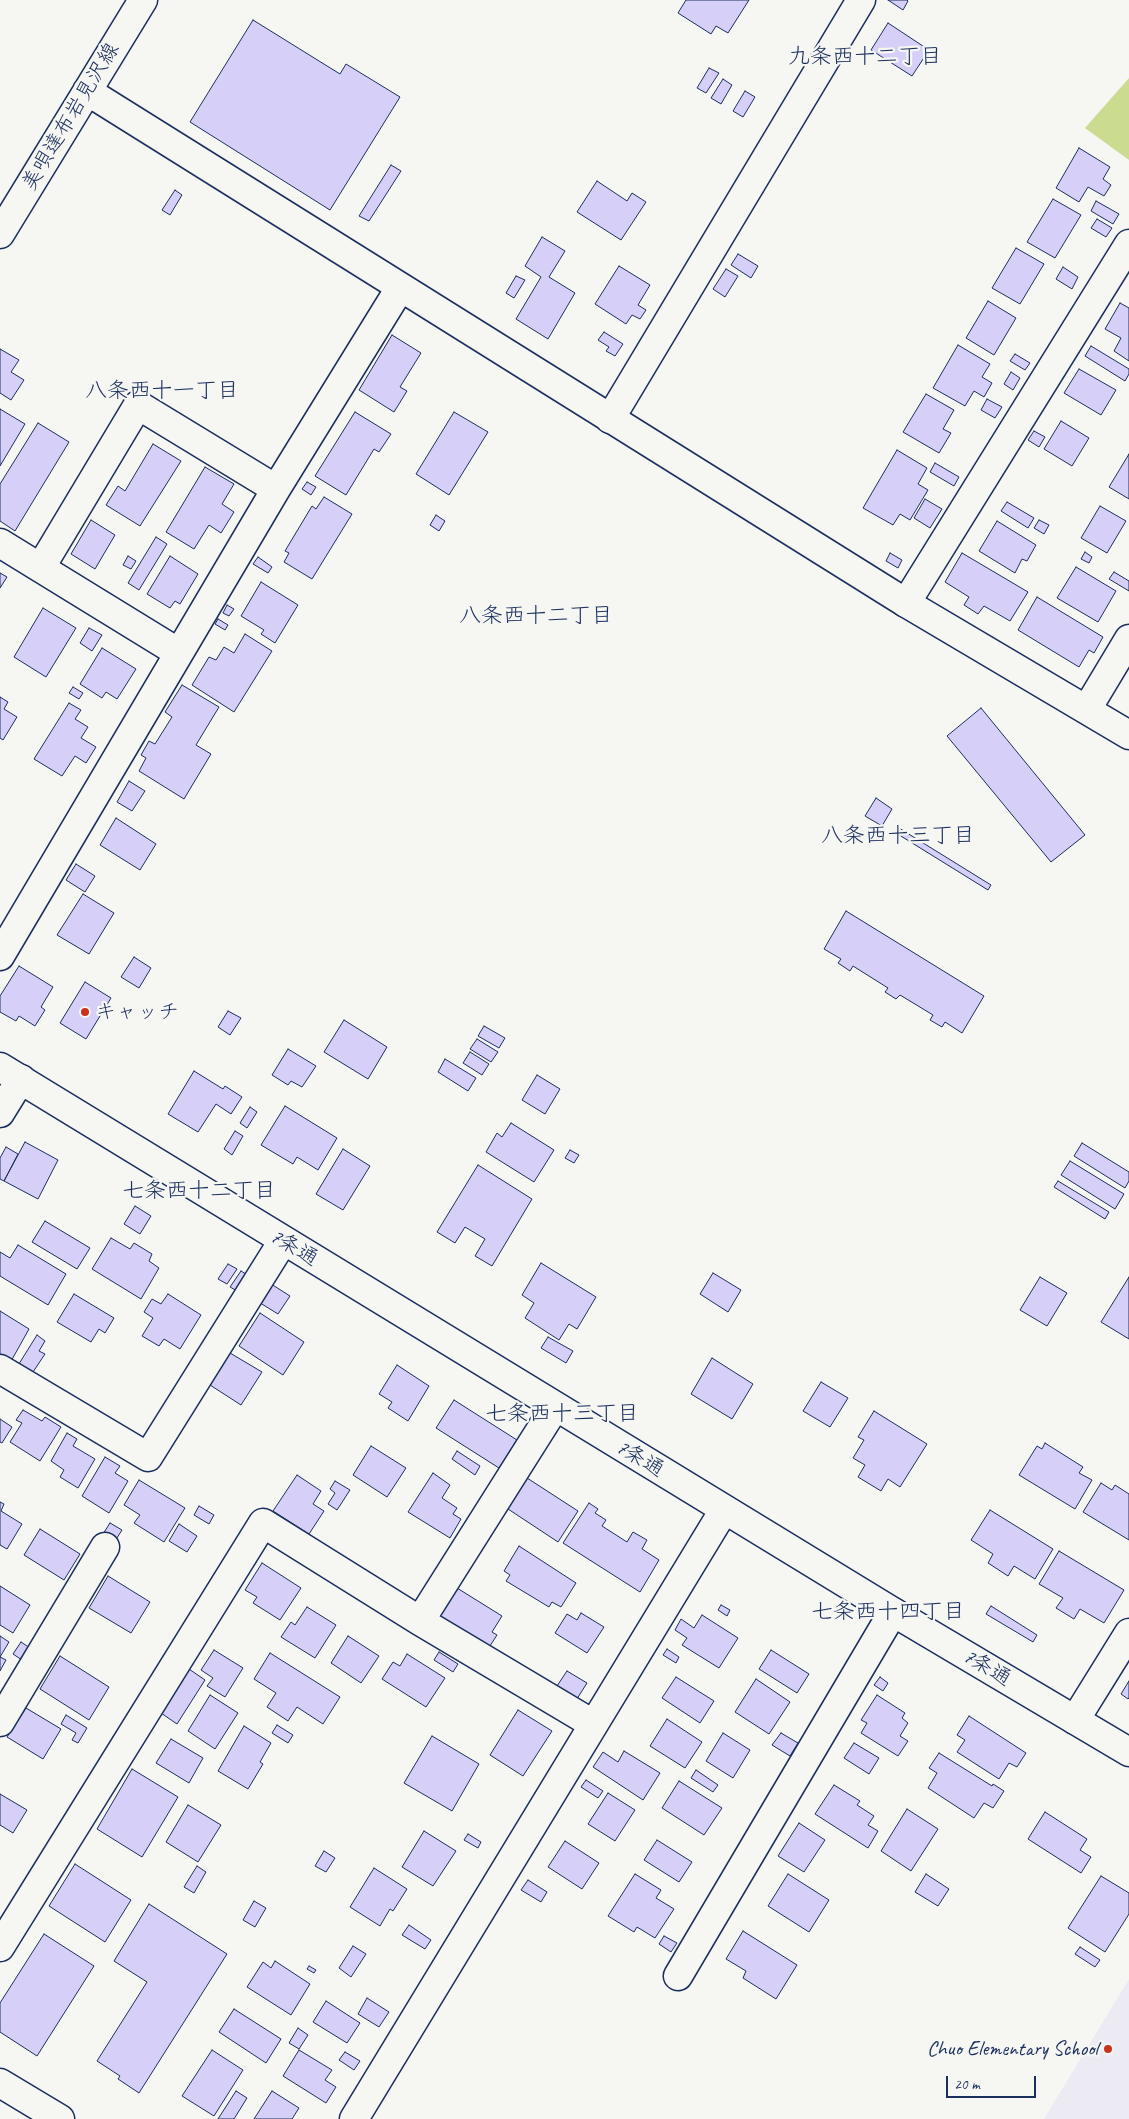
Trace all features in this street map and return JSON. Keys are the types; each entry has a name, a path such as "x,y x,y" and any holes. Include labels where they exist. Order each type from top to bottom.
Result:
{"street":[{"name":"美唄達布岩見沢線","path":"0,234 143,0"},
{"path":"610,419 861,0"},
{"path":"87,91 906,604 1129,735"},
{"path":"906,604 1129,244"},
{"path":"0,956 276,489 400,288"},
{"path":"41,567 138,405 276,489"},
{"path":"0,543 179,653"},
{"path":"1087,709 1129,639"},
{"path":"0,1113 10,1073"},
{"name":"7条通","path":"10,1073 724,1510 1129,1752"},
{"path":"0,1369 148,1457 283,1241"},
{"path":"420,1621 555,1407"},
{"path":"354,2119 724,1510"},
{"path":"0,1947 263,1523 420,1621 593,1724"},
{"path":"0,1722 105,1547"},
{"path":"678,1976 893,1612"},
{"path":"1076,1720 1129,1632"},
{"path":"0,2083 60,2119"}],"shaded area":[{"name":"Chuo Elementary School","path":"1129,1979 1129,2119 1044,2119"}],"green space":[{"path":"1129,78 1129,160 1085,128"}],"building":[{"path":"686,0 749,0 728,33 716,26 711,34 678,13"},
{"path":"888,0 907,0 908,1 903,10"},
{"path":"253,20 340,74 346,64 400,97 330,210 190,122"},
{"path":"888,23 929,50 912,76 871,50"},
{"path":"709,68 719,73 706,93 697,88"},
{"path":"723,79 732,85 721,104 711,98"},
{"path":"745,91 755,97 743,117 733,111"},
{"path":"1079,148 1110,167 1103,179 1111,185 1104,196 1088,187 1079,202 1056,188"},
{"path":"391,165 401,171 369,221 359,216"},
{"path":"597,181 627,201 632,193 646,202 621,240 577,212"},
{"path":"175,190 182,195 170,215 162,210"},
{"path":"1053,199 1081,215 1055,258 1027,242"},
{"path":"1096,201 1119,214 1113,224 1091,211"},
{"path":"1097,219 1112,228 1106,237 1091,228"},
{"path":"542,237 565,251 549,277 575,293 548,339 516,319 541,277 525,266"},
{"path":"1016,248 1044,264 1020,304 992,288"},
{"path":"738,254 758,266 751,278 731,265"},
{"path":"619,266 650,285 638,305 646,310 640,319 632,315 626,324 595,304"},
{"path":"1063,267 1078,277 1072,289 1056,279"},
{"path":"726,269 738,276 725,297 713,289"},
{"path":"516,276 525,280 514,298 506,293"},
{"path":"988,301 1016,318 994,355 966,338"},
{"path":"1120,303 1129,308 1129,361 1114,351 1121,338 1105,329"},
{"path":"604,332 623,344 615,356 606,351 609,347 598,340"},
{"path":"392,335 421,353 400,387 407,391 394,412 359,390"},
{"path":"958,345 990,364 982,377 992,383 984,397 974,391 965,406 933,388"},
{"path":"1091,346 1129,369 1129,374 1125,381 1085,356"},
{"path":"0,349 19,360 11,372 24,380 11,400 0,393"},
{"path":"1015,354 1030,363 1025,370 1010,361"},
{"path":"1079,369 1116,390 1101,415 1064,393"},
{"path":"1011,372 1020,378 1013,390 1004,384"},
{"path":"926,394 954,410 943,429 951,433 939,453 903,432"},
{"path":"987,399 1002,407 995,418 981,410"},
{"path":"0,409 25,424 0,466"},
{"path":"355,412 391,434 379,452 374,449 346,495 315,476"},
{"path":"454,412 488,432 449,495 416,474"},
{"path":"1061,421 1089,438 1072,466 1044,449"},
{"path":"38,423 69,442 15,531 0,521 0,484"},
{"path":"1034,431 1045,437 1039,447 1028,440"},
{"path":"153,444 181,461 140,526 106,505 118,486 125,491"},
{"path":"897,450 927,468 918,484 928,490 910,520 900,514 893,525 863,508"},
{"path":"1129,454 1129,499 1109,487"},
{"path":"935,463 959,477 954,486 930,472"},
{"path":"205,467 234,484 222,504 234,512 221,533 209,525 194,549 166,532"},
{"path":"307,482 316,487 311,495 302,489"},
{"path":"324,497 352,514 312,579 284,562 289,553 285,551 312,506 316,509"},
{"path":"925,499 942,509 930,528 914,518"},
{"path":"1007,502 1034,518 1028,528 1001,511"},
{"path":"1100,506 1126,521 1107,553 1081,538"},
{"path":"436,515 445,521 439,531 430,525"},
{"path":"91,520 115,535 95,569 71,554"},
{"path":"1039,520 1049,525 1044,534 1034,528"},
{"path":"997,521 1036,545 1027,561 1022,559 1015,573 979,551"},
{"path":"156,537 167,544 139,590 128,583"},
{"path":"1085,552 1092,557 1089,563 1081,559"},
{"path":"890,553 902,560 898,568 886,561"},
{"path":"962,553 1028,592 1010,621 984,606 978,614 964,605 969,597 945,582"},
{"path":"128,556 136,561 131,569 123,565"},
{"path":"170,556 198,574 180,604 175,601 170,608 147,594"},
{"path":"258,557 272,567 268,573 253,564"},
{"path":"1076,567 1116,591 1098,622 1057,598"},
{"path":"1114,572 1129,581 1129,591 1109,579"},
{"path":"0,573 7,577 0,588"},
{"path":"261,582 298,605 275,643 261,634 264,630 241,616"},
{"path":"1037,597 1103,637 1094,653 1089,650 1079,667 1018,630"},
{"path":"227,605 234,609 229,616 223,613"},
{"path":"43,608 76,628 46,677 14,657"},
{"path":"218,619 228,625 225,630 215,624"},
{"path":"89,628 102,635 92,651 80,643"},
{"path":"245,634 272,651 234,712 192,685 209,657 216,660 224,647 234,653"},
{"path":"102,648 136,669 117,699 106,692 102,698 80,684"},
{"path":"182,685 219,707 196,745 211,754 184,799 139,771 146,758 141,755 149,741 155,744 172,717 165,712"},
{"path":"73,687 83,693 79,699 69,693"},
{"path":"0,697 8,702 4,709 17,717 3,740 0,738"},
{"path":"69,703 81,710 75,719 88,727 81,738 96,747 86,763 75,756 62,776 34,759"},
{"path":"981,708 1085,835 1051,862 947,736"},
{"path":"129,781 145,791 132,811 117,802"},
{"path":"876,798 892,809 882,826 865,816"},
{"path":"116,818 156,844 140,870 100,845"},
{"path":"899,828 991,885 988,890 896,833"},
{"path":"76,864 95,876 85,892 66,880"},
{"path":"83,894 114,913 89,954 57,935"},
{"path":"846,911 984,996 962,1033 945,1022 942,1027 930,1020 933,1015 900,995 896,999 885,992 888,988 853,966 850,971 838,963 841,959 824,949"},
{"path":"134,957 151,968 139,988 121,977"},
{"path":"19,966 53,987 41,1007 45,1010 35,1026 19,1016 16,1021 0,1012 0,996"},
{"path":"85,982 111,998 86,1039 60,1023"},
{"path":"228,1011 241,1018 230,1035 218,1027"},
{"path":"344,1020 387,1047 368,1079 324,1052"},
{"path":"484,1026 505,1038 499,1048 478,1036"},
{"path":"477,1039 498,1052 491,1062 470,1049"},
{"path":"288,1049 316,1066 302,1087 291,1081 288,1085 272,1075"},
{"path":"470,1052 489,1064 482,1075 463,1063"},
{"path":"445,1059 476,1078 468,1091 438,1072"},
{"path":"194,1071 223,1089 225,1086 242,1097 231,1114 216,1104 198,1132 168,1114"},
{"path":"537,1075 560,1089 545,1114 522,1100"},
{"path":"285,1106 337,1138 318,1170 297,1157 293,1164 261,1145"},
{"path":"250,1107 257,1112 247,1128 240,1123"},
{"path":"511,1123 554,1150 534,1182 486,1152 497,1133 502,1137"},
{"path":"235,1131 243,1136 232,1155 224,1149"},
{"path":"25,1142 58,1160 38,1199 4,1181"},
{"path":"1082,1143 1129,1172 1129,1181 1125,1188 1074,1156"},
{"path":"6,1147 18,1154 4,1181 0,1179 0,1158"},
{"path":"343,1149 370,1166 343,1210 316,1194"},
{"path":"570,1150 579,1155 574,1163 565,1158"},
{"path":"1070,1161 1124,1194 1115,1209 1061,1175"},
{"path":"478,1165 532,1199 492,1266 475,1256 485,1239 465,1227 455,1243 437,1232"},
{"path":"1058,1181 1109,1212 1105,1219 1054,1187"},
{"path":"135,1206 151,1216 140,1234 124,1224"},
{"path":"45,1221 90,1248 77,1269 32,1242"},
{"path":"111,1238 130,1249 134,1243 152,1254 149,1261 159,1268 141,1299 92,1269"},
{"path":"18,1245 66,1274 48,1305 0,1276 0,1252 10,1258"},
{"path":"541,1263 596,1297 577,1329 569,1324 559,1340 525,1318 534,1303 522,1295"},
{"path":"228,1264 237,1269 227,1284 218,1279"},
{"path":"241,1271 249,1276 239,1292 230,1287"},
{"path":"713,1273 741,1290 728,1312 700,1294"},
{"path":"1040,1277 1067,1293 1047,1326 1020,1310"},
{"path":"1129,1277 1129,1339 1101,1322"},
{"path":"268,1282 290,1296 278,1314 257,1301"},
{"path":"74,1294 114,1318 105,1333 99,1329 91,1342 57,1322"},
{"path":"168,1294 201,1315 180,1349 164,1339 159,1346 142,1336 153,1318 144,1312 152,1299 161,1304"},
{"path":"0,1311 29,1329 10,1363 0,1357"},
{"path":"260,1313 304,1342 283,1375 239,1346"},
{"path":"37,1335 45,1341 39,1351 45,1354 31,1375 17,1367"},
{"path":"548,1337 573,1351 566,1363 541,1348"},
{"path":"230,1353 262,1372 241,1405 210,1385"},
{"path":"712,1358 753,1384 732,1419 691,1394"},
{"path":"397,1365 429,1386 408,1421 388,1408 392,1402 379,1394"},
{"path":"821,1382 848,1398 830,1427 803,1411"},
{"path":"454,1400 517,1440 499,1468 436,1428"},
{"path":"23,1410 42,1421 45,1417 61,1427 40,1461 10,1442 22,1423 16,1420"},
{"path":"874,1411 927,1444 900,1487 888,1479 881,1491 858,1477 865,1465 853,1458 864,1440 858,1437"},
{"path":"0,1419 12,1427 2,1443 0,1442"},
{"path":"67,1433 77,1439 73,1446 95,1459 78,1488 60,1477 64,1470 51,1461"},
{"path":"1045,1443 1083,1467 1079,1473 1092,1480 1075,1509 1019,1475 1037,1446 1042,1449"},
{"path":"371,1446 406,1468 387,1497 353,1475"},
{"path":"457,1451 480,1466 475,1475 452,1459"},
{"path":"105,1457 120,1466 115,1473 128,1481 109,1513 82,1496"},
{"path":"433,1473 450,1485 442,1498 457,1508 453,1514 461,1519 450,1538 408,1512"},
{"path":"297,1475 321,1491 313,1504 324,1511 309,1534 273,1511"},
{"path":"524,1476 578,1511 558,1542 505,1507"},
{"path":"139,1480 185,1508 164,1542 134,1523 140,1515 124,1505"},
{"path":"335,1481 350,1490 337,1510 328,1504 335,1493 330,1489"},
{"path":"1101,1483 1112,1490 1115,1485 1129,1494 1129,1540 1083,1512"},
{"path":"0,1502 4,1504 1,1511 22,1524 7,1549 0,1545"},
{"path":"589,1503 598,1509 595,1513 606,1520 602,1526 627,1542 633,1532 647,1540 642,1549 659,1560 640,1592 563,1543"},
{"path":"199,1506 214,1515 209,1524 194,1515"},
{"path":"990,1510 1053,1549 1035,1579 1014,1566 1008,1576 988,1563 993,1554 971,1540"},
{"path":"110,1523 122,1530 115,1541 103,1534"},
{"path":"179,1524 197,1536 187,1552 169,1541"},
{"path":"40,1529 80,1554 64,1580 24,1555"},
{"path":"519,1546 576,1583 561,1607 552,1602 549,1607 506,1581 510,1575 504,1571"},
{"path":"1059,1551 1124,1590 1104,1623 1080,1609 1074,1619 1056,1608 1063,1598 1039,1584"},
{"path":"262,1563 301,1588 280,1620 253,1603 257,1597 245,1590"},
{"path":"108,1576 150,1602 131,1633 89,1608"},
{"path":"0,1586 30,1605 13,1633 0,1625"},
{"path":"457,1588 502,1616 492,1632 497,1635 488,1649 438,1617"},
{"path":"721,1605 730,1610 727,1616 718,1610"},
{"path":"991,1606 1037,1635 1033,1642 986,1614"},
{"path":"307,1607 336,1625 315,1658 281,1637 291,1622 295,1625"},
{"path":"581,1613 604,1627 587,1653 555,1633 567,1614 577,1620"},
{"path":"702,1615 738,1638 719,1668 682,1645 687,1638 675,1630 681,1619 694,1628"},
{"path":"0,1636 9,1642 0,1657"},
{"path":"348,1636 379,1656 361,1683 331,1663"},
{"path":"21,1642 30,1648 22,1660 13,1654"},
{"path":"667,1649 679,1657 676,1663 663,1655"},
{"path":"214,1650 243,1668 225,1697 207,1686 213,1678 201,1670"},
{"path":"771,1650 809,1674 797,1693 759,1669"},
{"path":"439,1652 458,1664 453,1672 434,1660"},
{"path":"270,1653 340,1697 323,1724 297,1707 288,1721 267,1707 276,1693 254,1679"},
{"path":"407,1654 445,1678 426,1707 382,1679 393,1662 400,1666"},
{"path":"60,1656 109,1687 89,1720 40,1689"},
{"path":"0,1657 6,1660 0,1671"},
{"path":"189,1669 205,1680 177,1724 161,1713"},
{"path":"567,1671 587,1683 575,1702 555,1689"},
{"path":"676,1677 714,1701 700,1723 662,1698"},
{"path":"880,1677 888,1683 883,1691 874,1685"},
{"path":"756,1679 790,1702 769,1734 735,1712"},
{"path":"1129,1681 1129,1698 1128,1699 1121,1694"},
{"path":"210,1695 238,1713 215,1749 188,1731"},
{"path":"877,1695 905,1713 902,1718 908,1723 900,1736 908,1741 898,1756 861,1733 867,1723 861,1720"},
{"path":"26,1708 61,1729 43,1759 7,1737"},
{"path":"518,1710 552,1731 523,1776 490,1755"},
{"path":"66,1715 87,1728 78,1743 72,1740 76,1733 61,1724"},
{"path":"969,1716 1026,1753 1017,1767 1009,1763 999,1779 957,1752 965,1740 957,1735"},
{"path":"667,1719 702,1742 685,1768 650,1746"},
{"path":"277,1725 293,1735 288,1743 272,1733"},
{"path":"244,1726 271,1743 260,1762 263,1764 248,1789 218,1771"},
{"path":"723,1733 750,1750 733,1778 706,1761"},
{"path":"781,1733 798,1743 790,1756 772,1745"},
{"path":"432,1736 479,1764 452,1811 404,1783"},
{"path":"171,1739 203,1758 189,1783 156,1763"},
{"path":"854,1743 879,1758 869,1774 844,1758"},
{"path":"624,1751 660,1773 643,1800 593,1767 603,1752 618,1762"},
{"path":"939,1753 992,1786 993,1784 1004,1791 993,1808 984,1803 974,1818 928,1788 937,1773 929,1768"},
{"path":"132,1769 178,1797 142,1857 97,1829"},
{"path":"696,1770 718,1785 713,1792 691,1778"},
{"path":"586,1780 603,1791 598,1798 581,1787"},
{"path":"679,1781 722,1808 704,1835 662,1808"},
{"path":"834,1785 860,1801 857,1805 874,1816 868,1825 878,1831 868,1848 815,1814"},
{"path":"608,1793 635,1810 615,1841 588,1824"},
{"path":"0,1794 27,1810 13,1833 0,1825"},
{"path":"188,1805 221,1825 198,1862 166,1842"},
{"path":"907,1809 938,1829 911,1871 881,1851"},
{"path":"1045,1812 1087,1839 1080,1850 1091,1857 1081,1873 1028,1839"},
{"path":"799,1823 825,1840 804,1872 778,1856"},
{"path":"424,1831 456,1851 433,1886 402,1867"},
{"path":"468,1834 481,1842 478,1848 464,1840"},
{"path":"657,1840 692,1862 679,1882 644,1860"},
{"path":"565,1841 599,1863 582,1889 548,1867"},
{"path":"324,1851 335,1858 326,1872 315,1866"},
{"path":"75,1864 131,1900 105,1942 49,1906"},
{"path":"197,1866 206,1872 194,1893 184,1887"},
{"path":"374,1868 407,1889 393,1911 390,1909 380,1926 350,1907"},
{"path":"635,1874 661,1890 656,1898 674,1909 655,1938 637,1927 634,1932 608,1916"},
{"path":"788,1874 829,1900 809,1932 768,1906"},
{"path":"926,1874 949,1889 938,1906 915,1892"},
{"path":"1101,1876 1129,1893 1129,1914 1105,1952 1068,1928"},
{"path":"528,1880 547,1892 541,1902 521,1890"},
{"path":"254,1901 266,1908 255,1927 243,1920"},
{"path":"149,1904 227,1954 139,2093 118,2079 120,2076 97,2061 147,1982 114,1961"},
{"path":"409,1925 431,1940 425,1949 402,1935"},
{"path":"743,1931 797,1965 776,1999 743,1978 746,1971 726,1959"},
{"path":"44,1934 94,1966 37,2056 0,2032 0,2003"},
{"path":"664,1936 677,1943 671,1952 659,1944"},
{"path":"353,1946 366,1954 351,1977 339,1968"},
{"path":"1080,1947 1100,1960 1095,1967 1075,1954"},
{"path":"275,1961 310,1984 291,2015 247,1987 263,1962 271,1968"},
{"path":"309,1966 316,1970 314,1973 307,1969"},
{"path":"367,1998 389,2012 379,2027 358,2014"},
{"path":"326,2001 360,2023 347,2043 313,2022"},
{"path":"234,2009 281,2039 266,2063 219,2032"},
{"path":"298,2028 308,2035 299,2049 289,2043"},
{"path":"212,2050 243,2070 214,2116 182,2096"},
{"path":"299,2050 332,2070 325,2080 336,2087 326,2103 283,2076"},
{"path":"345,2052 360,2061 354,2070 339,2060"},
{"path":"236,2091 247,2098 234,2119 218,2119"},
{"path":"272,2091 299,2108 292,2119 254,2119"}],"place":[{"name":"キャッチ","path":"85,1012"},
{"name":"Chuo Elementary School","path":"1108,2049"}],"district":[{"name":"九条西十二丁目","path":"865,57"},
{"name":"八条西十一丁目","path":"162,391"},
{"name":"八条西十二丁目","path":"536,616"},
{"name":"八条西十三丁目","path":"898,836"},
{"name":"七条西十二丁目","path":"199,1191"},
{"name":"七条西十三丁目","path":"562,1414"},
{"name":"七条西十四丁目","path":"888,1612"}]}
